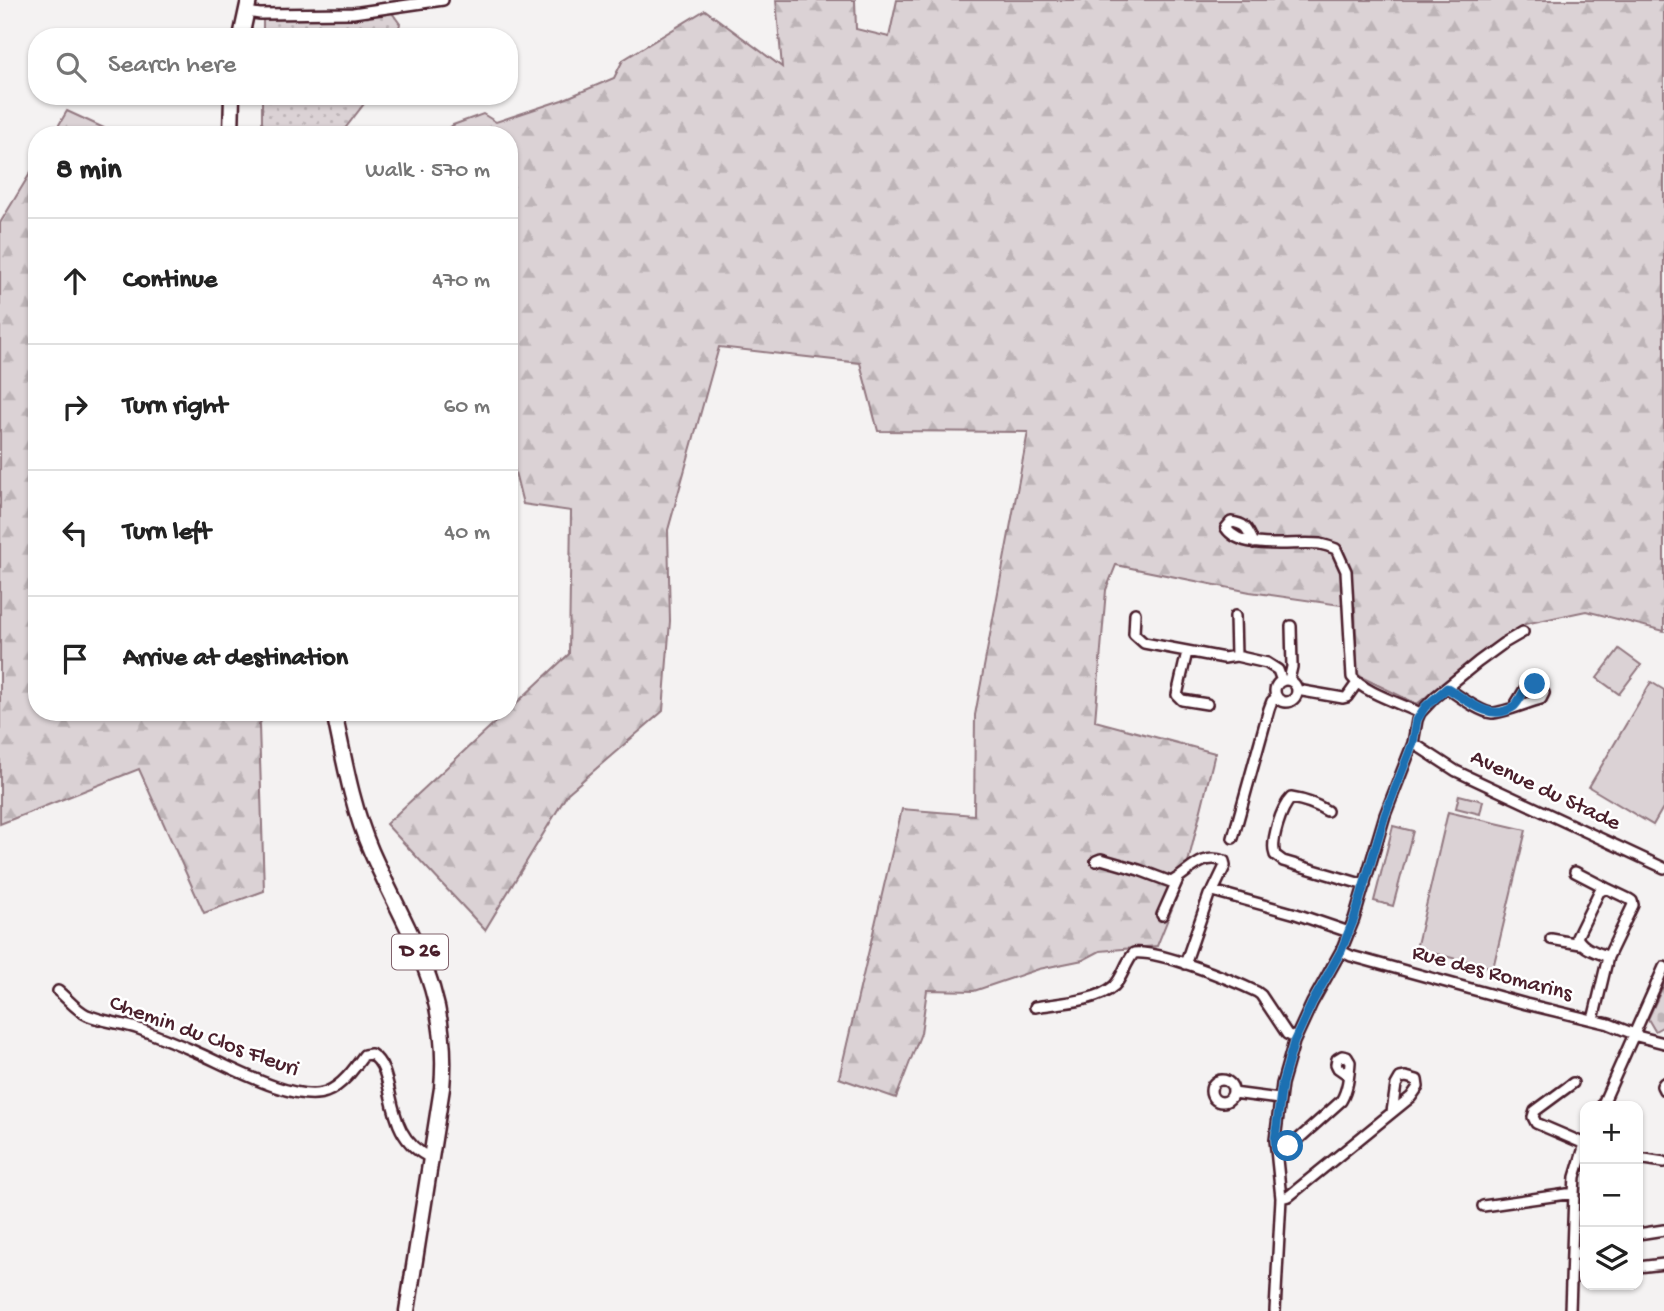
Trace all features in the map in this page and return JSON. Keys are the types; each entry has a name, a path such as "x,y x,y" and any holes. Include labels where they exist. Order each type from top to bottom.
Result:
{"main road":[{"path":"243,28 248,6"},
{"path":"230,126 232,105"},
{"name":"D 26","path":"336,721 349,785 360,821 371,851 417,945 435,997 442,1036 443,1073 407,1311"}],"street":[{"path":"248,6 260,14 353,13 443,0"},
{"path":"1254,543 1319,544 1336,549 1346,571 1352,677 1357,683 1420,713"},
{"path":"1135,613 1134,634 1140,641 1224,658 1236,656 1274,666 1285,680 1294,684 1297,690 1295,698 1283,702 1274,694 1275,686 1285,680 1292,667 1291,626"},
{"path":"1235,616 1236,656"},
{"path":"1275,1311 1281,1198 1275,1140 1279,1099 1288,1059 1354,919 1385,815 1413,743 1420,713 1435,697 1479,662 1523,632"},
{"path":"1187,652 1177,695 1182,700 1207,704"},
{"path":"1297,690 1343,698 1347,697 1357,683"},
{"path":"1447,688 1488,712 1514,707"},
{"path":"1233,838 1269,709 1276,698"},
{"name":"Avenue du Stade","path":"1413,743 1457,771 1664,869"},
{"path":"1327,811 1317,805 1291,798 1282,810 1272,846 1275,855 1283,861 1364,884"},
{"path":"1096,861 1101,859 1171,882 1178,879"},
{"path":"1162,915 1178,879 1185,872 1207,859 1221,859 1225,863 1209,895 1185,964"},
{"path":"1575,872 1629,899 1633,905 1608,957 1593,1020"},
{"path":"1580,943 1578,933 1599,892 1606,888"},
{"path":"1213,891 1349,932"},
{"path":"1551,939 1580,943 1608,957"},
{"name":"Rue des Romarins","path":"1341,951 1525,1004 1593,1020 1664,1043"},
{"path":"1035,1007 1100,996 1115,985 1134,953 1147,953 1185,964 1257,992 1287,1034 1296,1038"},
{"path":"1604,1101 1664,967"},
{"name":"Chemin du Clos Fleuri","path":"58,991 81,1012 90,1016 136,1028 195,1051 255,1079 293,1092 325,1093 340,1084 364,1055 371,1054 378,1058 385,1075 396,1120 401,1129 419,1153 431,1158"},
{"path":"1276,1149 1293,1144 1341,1101 1346,1092 1349,1075"},
{"path":"1573,1083 1535,1111 1533,1117 1536,1123 1580,1142"},
{"path":"1664,1083 1664,1090"},
{"path":"1233,1093 1279,1099"},
{"path":"1281,1198 1289,1196 1392,1112"},
{"path":"1643,1159 1664,1162"},
{"path":"1570,1311 1575,1177 1580,1160"},
{"path":"1483,1206 1574,1193"},
{"path":"1643,1233 1664,1230"},
{"path":"1573,1254 1580,1254"},
{"path":"1643,1266 1664,1264"}],"green space":[{"path":"776,0 855,0 856,29 889,37 897,0 1664,0 1664,631 1586,611 1525,624 1485,650 1417,704 1357,675 1355,607 1250,592 1116,565 1106,590 1095,721 1215,753 1184,879 1157,946 1100,951 1083,960 1039,969 974,991 927,990 921,1033 896,1098 839,1078 902,809 974,815 975,715 1028,432 878,431 860,363 719,347 668,530 670,621 663,711 568,793 485,930 386,824 496,721 518,721 518,702 569,654 571,511 523,504 518,484 518,126 452,126 483,114 496,122 562,100 614,78 623,60 705,10 782,67"},
{"path":"390,10 400,24 399,28 263,28 263,19 343,18"},
{"path":"262,105 363,105 347,126 262,126"},
{"path":"67,111 100,126 58,126"},
{"path":"28,177 28,721 261,721 259,725 264,891 204,913 139,769 0,824 0,223"},
{"path":"1619,649 1641,665 1619,694 1597,678"},
{"path":"1651,682 1664,690 1664,806 1653,825 1589,787"},
{"path":"1459,795 1483,801 1480,814 1456,808"},
{"path":"1448,812 1526,830 1493,968 1416,949"},
{"path":"1393,826 1413,831 1393,906 1374,901"},
{"path":"1664,984 1664,1026 1655,1031 1648,1019"}],"route":[{"path":"1288,1146 1276,1149 1275,1140 1279,1099 1288,1059 1312,1003 1341,951 1354,919 1385,815 1413,743 1420,713 1447,688 1488,712 1501,711 1514,707 1528,684 1535,684"}]}
